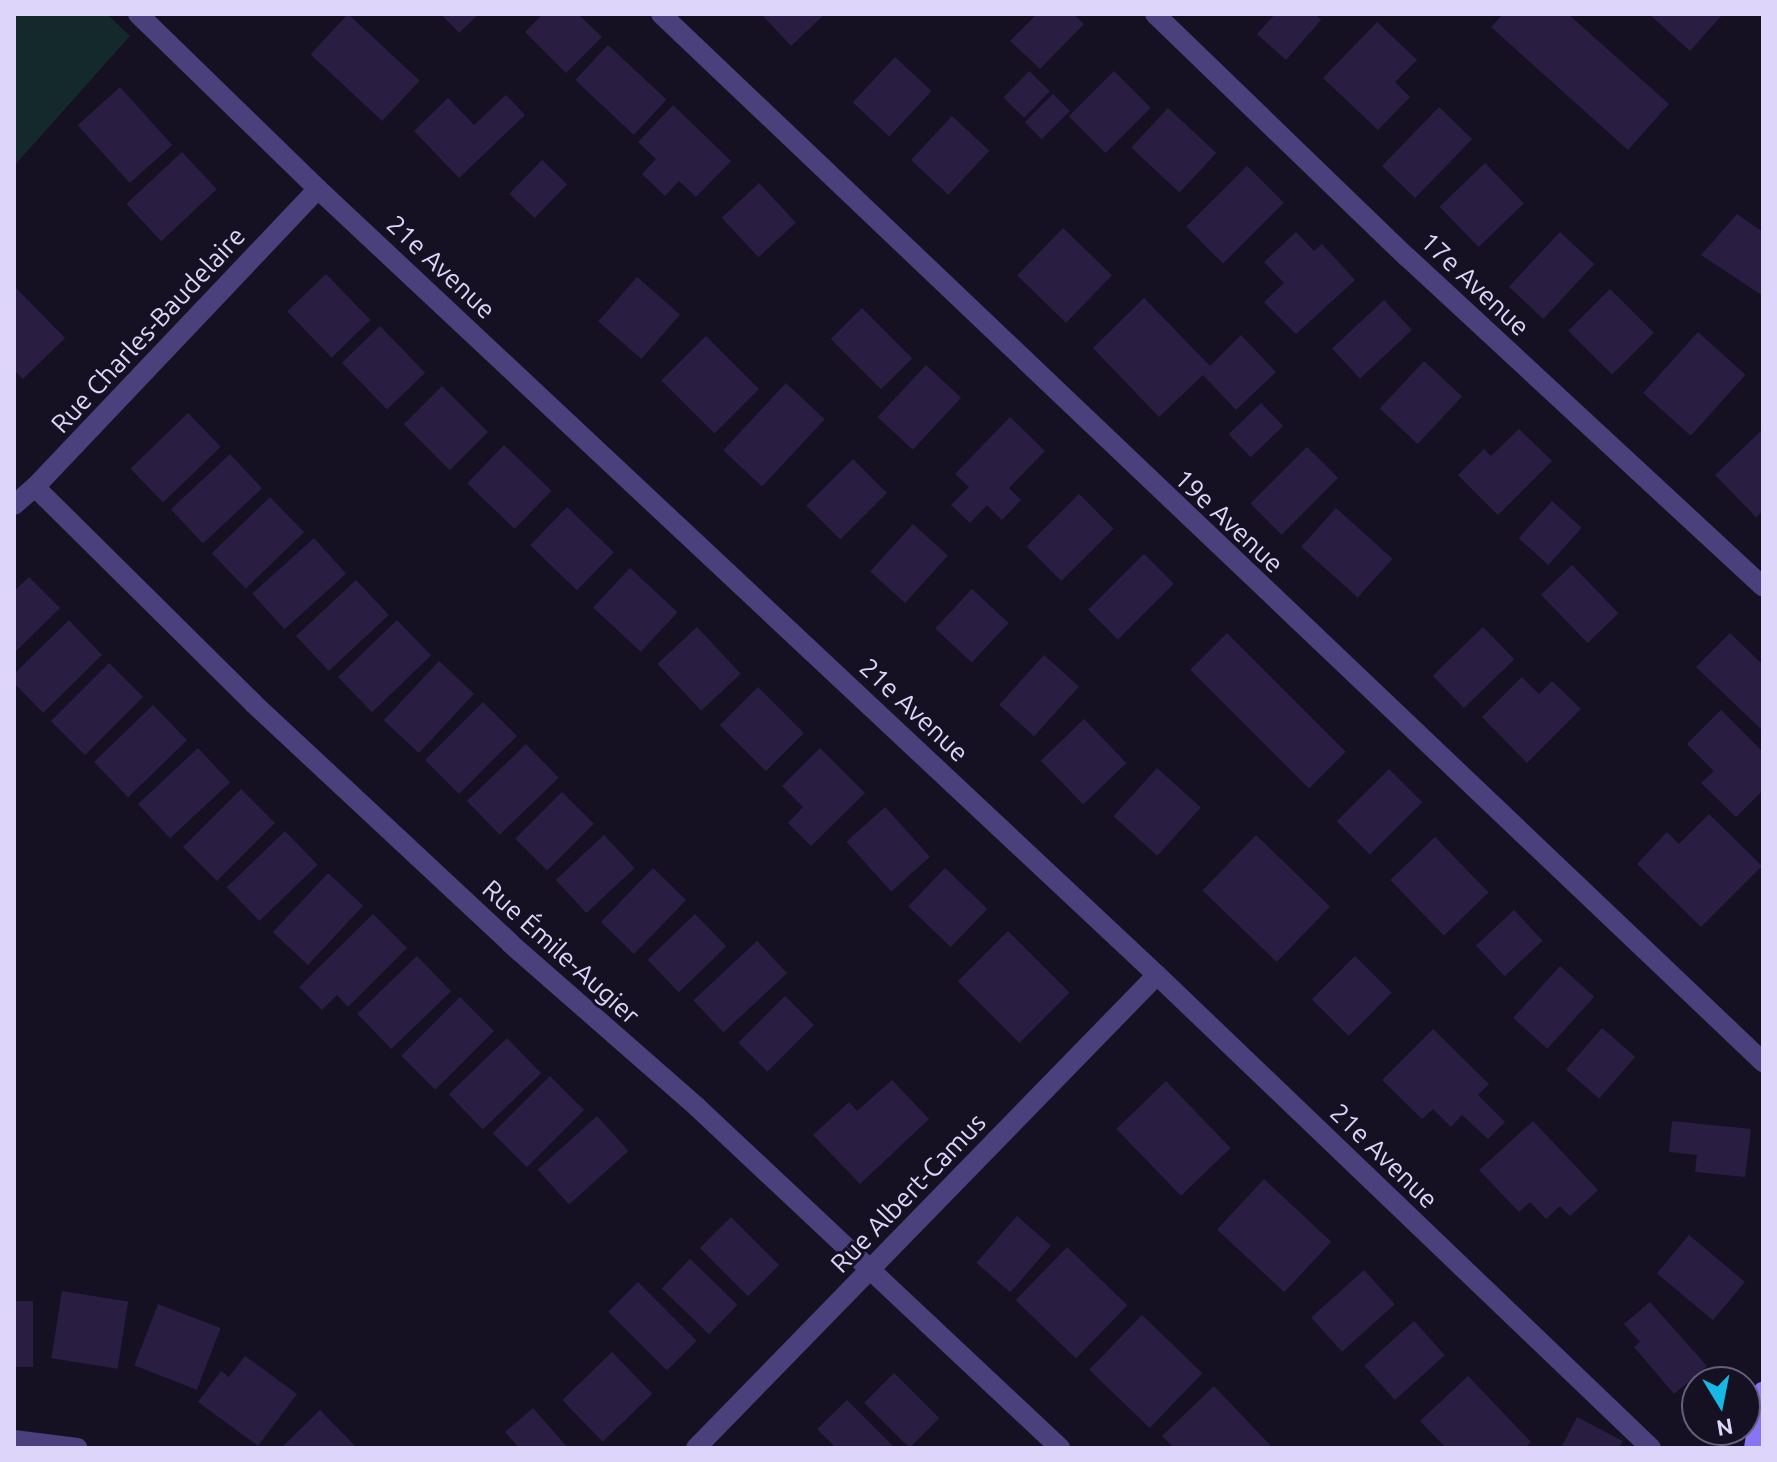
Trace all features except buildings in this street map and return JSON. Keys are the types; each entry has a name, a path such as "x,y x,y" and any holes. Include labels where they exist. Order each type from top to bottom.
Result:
{"street":[{"name":"21e Avenue","path":"138,14 318,189 1157,975 1651,1448"},
{"name":"19e Avenue","path":"661,14 1763,1062"},
{"name":"17e Avenue","path":"1155,14 1407,257 1763,587"},
{"name":"Rue Charles-Baudelaire","path":"14,505 35,487 318,189"},
{"name":"Rue Émile-Augier","path":"35,487 264,714 511,944 697,1107 1060,1448"},
{"name":"Rue Albert-Camus","path":"696,1448 1157,975"},
{"path":"1754,1448 1763,1392"},
{"path":"14,1440 78,1448"}],"green space":[{"path":"14,14 107,14 130,36 14,166"}]}
